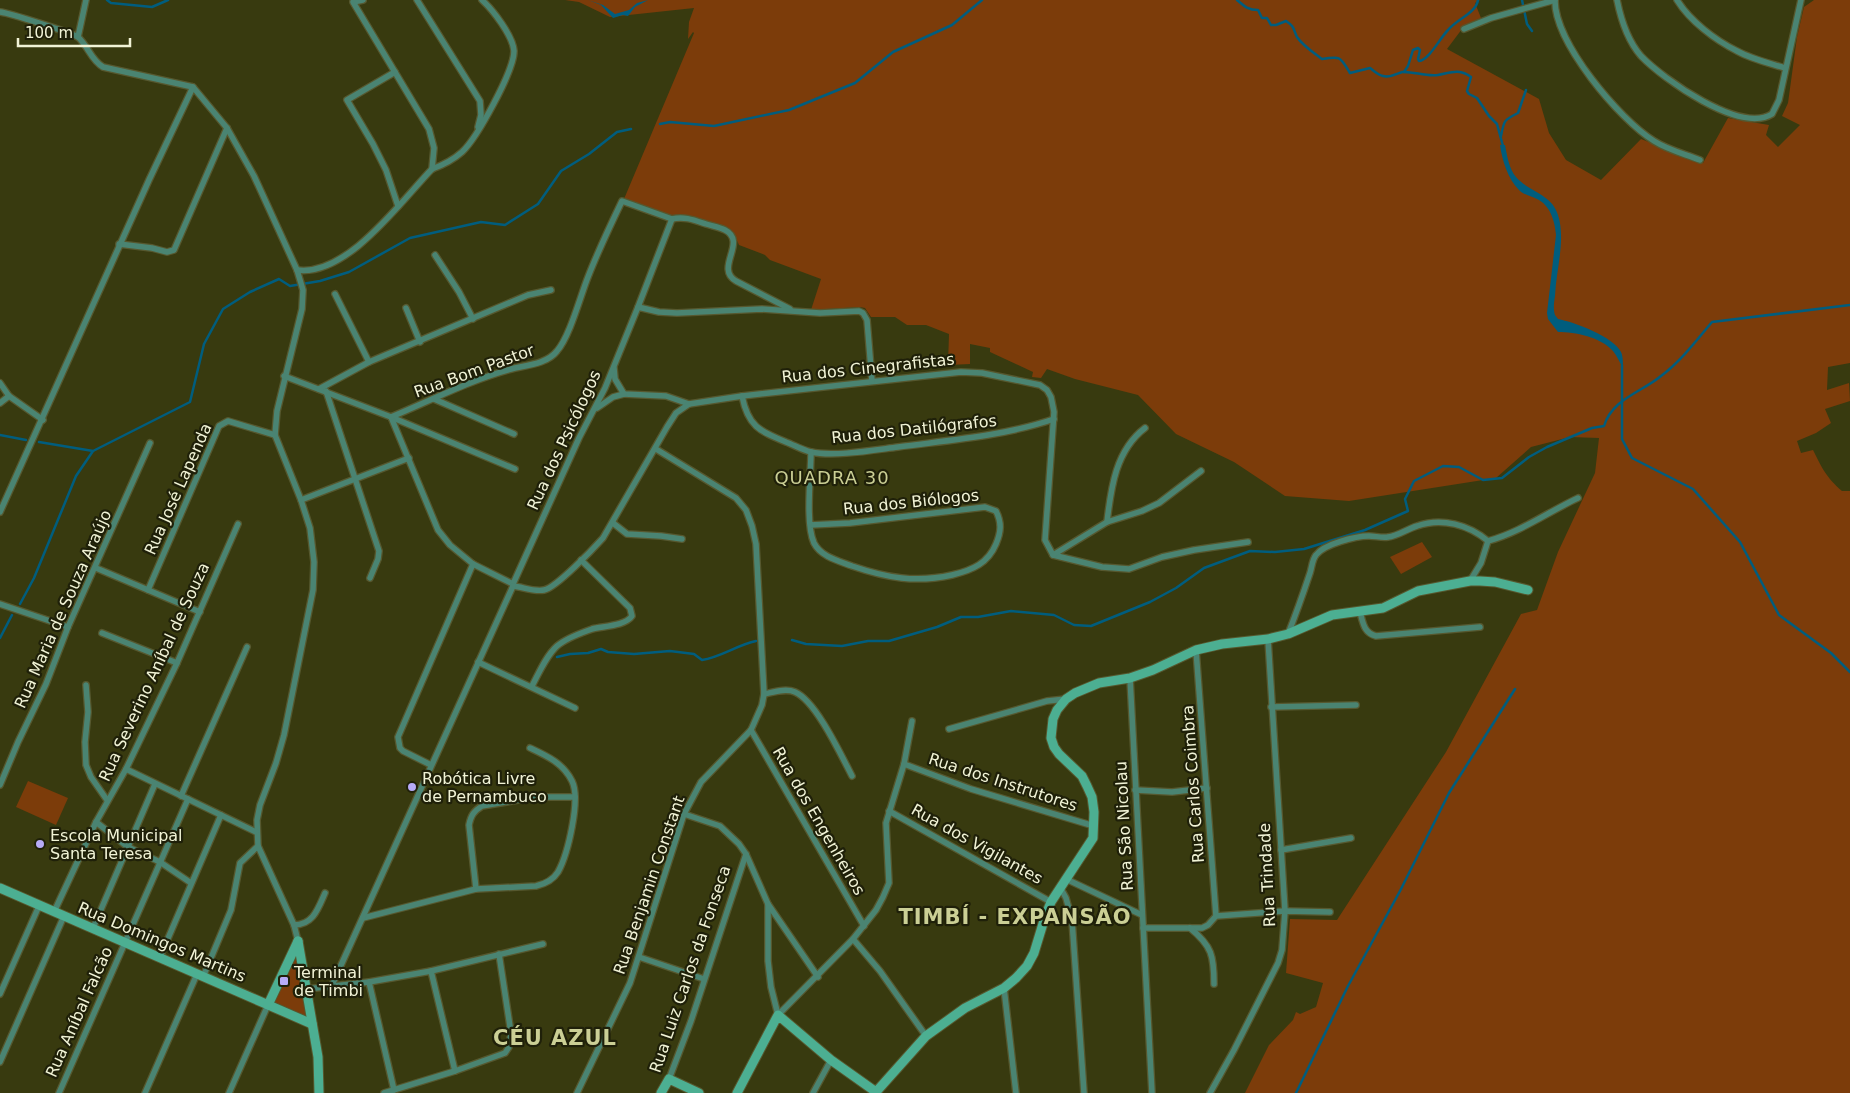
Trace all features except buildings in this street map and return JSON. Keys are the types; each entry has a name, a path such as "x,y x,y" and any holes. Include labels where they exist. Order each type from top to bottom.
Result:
{"street":[{"path":"78,37 86,0"},
{"path":"363,0 353,2 428,129 434,148 432,169"},
{"path":"417,0 480,101 481,115 476,132"},
{"path":"298,270 316,271 340,260 371,235 432,169 445,164 464,150 498,96 511,68 514,50 508,33 482,0"},
{"path":"1464,29 1491,18 1555,0 1556,12 1568,42 1586,70 1622,115 1654,141 1700,160"},
{"path":"1617,0 1621,20 1632,42 1641,55 1659,72 1680,88 1702,100 1737,116 1760,119 1772,114 1779,100 1801,0"},
{"path":"1677,0 1688,15 1729,47 1747,56 1785,68"},
{"path":"0,12 19,16 78,37 97,63 103,67 193,87 227,128 254,176 298,270 303,289 302,309 284,376 277,410 275,435 310,528 314,562 313,590 284,735 276,763 260,804 256,832 258,846 294,926 298,941 319,1066 319,1093"},
{"path":"395,72 347,100 386,170 398,206"},
{"path":"0,512 43,420 120,244 193,87"},
{"path":"120,244 167,252 174,250 227,128"},
{"name":"Rua Bom Pastor","path":"391,417 494,374 534,364 557,352 578,306 600,246 622,201 672,220"},
{"path":"672,220 680,217 688,218 725,230 734,241 727,268 732,279 792,310"},
{"name":"Rua dos Psicólogos","path":"332,985 579,438 594,411 614,366 672,220"},
{"path":"435,254 459,292 472,319"},
{"path":"318,388 369,362 528,295 550,290"},
{"path":"335,294 369,362"},
{"path":"638,307 659,312 677,313 728,309 792,310 820,313 859,311 863,313 868,325 872,382"},
{"path":"406,308 420,342"},
{"path":"594,411 613,396 624,394 615,379 614,366"},
{"name":"Rua dos Cinegrafistas","path":"624,394 666,396 689,404 742,396 961,372 982,373 1040,385 1048,390 1053,406 1054,419"},
{"path":"284,376 391,417 515,469"},
{"path":"0,384 9,396 43,420"},
{"path":"326,391 379,551 378,559 370,578"},
{"path":"0,403 9,396"},
{"name":"Rua dos Datilógrafos","path":"742,396 745,412 759,430 811,452 864,451 961,439 1025,428 1054,419"},
{"path":"434,399 514,434"},
{"path":"391,417 438,530 450,545 473,564 513,585 535,590 549,589 603,538 676,413 689,404"},
{"path":"1054,419 1045,540 1053,555 1102,567 1129,569 1162,557 1248,542"},
{"name":"Rua José Lapenda","path":"148,590 219,426 228,421 275,435"},
{"path":"1107,522 1110,496 1124,451 1136,435 1145,428"},
{"name":"Rua Maria de Souza Araújo","path":"0,784 46,684 68,627 150,444"},
{"name":"Rua Benjamin Constant","path":"577,1093 621,1004 639,957 684,814 701,782 751,730 757,719 764,694 756,544 746,510 736,498 656,449"},
{"name":"Rua dos Biólogos","path":"810,525 850,523 985,507 996,511 1001,526 993,552 984,562 969,571 923,580 902,579 835,560 823,553 814,544 810,525 811,452"},
{"path":"301,500 409,458"},
{"path":"1053,555 1107,522 1142,512 1158,503 1201,471"},
{"path":"1488,541 1524,528 1578,498"},
{"path":"613,523 627,534 682,539"},
{"path":"1288,634 1314,558 1320,551 1328,547 1367,536 1388,537 1417,526 1439,523 1466,527 1480,534 1488,541"},
{"name":"Rua Severino Aníbal de Souza","path":"54,912 96,822 126,769 177,663 238,524"},
{"path":"1470,581 1481,563 1488,541"},
{"path":"532,686 546,660 557,646 574,636 593,629 624,622 632,616 630,608 581,560"},
{"path":"431,765 400,748 398,736 473,564"},
{"path":"96,568 200,612"},
{"path":"768,904 768,961 771,987 778,1015 831,1060 877,1093 926,1036 965,1008 1004,988 1016,978 1034,953 1051,902 1093,838 1092,797 1088,786 1082,776 1059,754 1051,738 1053,719 1057,710 1066,699 1099,683 1130,678 1153,670 1196,650 1288,634 1332,615 1383,608 1418,591 1470,581 1495,582 1528,590"},
{"path":"0,604 68,627"},
{"path":"1360,612 1366,630 1369,634 1376,636 1480,627"},
{"path":"102,633 177,663"},
{"name":"Rua Trindade","path":"1210,1093 1278,963 1282,950 1285,911 1268,639"},
{"path":"181,796 248,646"},
{"name":"Rua Carlos Coimbra","path":"1196,650 1216,916"},
{"path":"478,662 575,708"},
{"name":"Rua São Nicolau","path":"1130,678 1152,1093"},
{"path":"86,685 88,712 85,742 86,766 91,777 107,800"},
{"path":"764,694 785,690 794,691 804,697 824,724 852,776"},
{"path":"949,729 1047,701 1066,699"},
{"path":"1271,707 1356,705"},
{"path":"737,1093 778,1015 818,977 864,926 876,910 889,883 886,834 889,810 904,764 912,721"},
{"name":"Rua dos Engenheiros","path":"751,730 864,926"},
{"path":"363,918 476,889 536,886 545,884 552,879 558,871 567,848 574,814 574,783 563,767 554,759 530,748"},
{"name":"Rua dos Instrutores","path":"904,764 971,789 1094,826"},
{"path":"126,769 256,832"},
{"path":"93,928 155,784"},
{"path":"1135,790 1172,792 1207,788"},
{"path":"476,889 469,825 471,815 482,806 536,797 575,797"},
{"name":"Rua Aníbal Falcão","path":"58,1093 188,799"},
{"name":"Rua dos Vigilantes","path":"889,810 1051,902"},
{"path":"160,957 221,814"},
{"path":"684,814 720,826 735,839 746,854 768,904 818,977"},
{"path":"96,822 128,847 160,862 191,883"},
{"path":"1281,850 1351,838"},
{"path":"145,1093 231,910 240,863 258,846"},
{"name":"Rua Luiz Carlos da Fonseca","path":"661,1093 684,1043 746,854"},
{"path":"1066,879 1142,915"},
{"path":"1060,887 1066,898 1072,920 1084,1093"},
{"name":"Rua Domingos Martins","path":"0,888 312,1024"},
{"path":"294,926 308,922 325,893"},
{"path":"0,994 39,906"},
{"path":"1143,928 1202,928 1208,926 1216,916 1285,911 1330,912"},
{"path":"0,1062 64,916"},
{"path":"1190,928 1202,938 1210,949 1214,961 1214,984"},
{"path":"853,939 880,971 926,1036"},
{"path":"229,1093 298,941"},
{"path":"307,989 369,982 431,971 543,944"},
{"path":"384,1093 455,1071 505,1052 509,1047 511,1033 499,954"},
{"path":"639,957 704,979"},
{"path":"431,971 455,1071"},
{"path":"369,982 394,1090"},
{"path":"1004,988 1016,1093"},
{"path":"813,1093 831,1060"},
{"path":"669,1079 699,1093"}],"shaded area":[{"path":"565,0 1480,0 1475,3 1481,18 1465,25 1447,49 1539,99 1549,133 1566,160 1601,180 1641,139 1703,163 1728,118 1769,125 1766,135 1778,147 1800,125 1782,116 1788,103 1797,37 1804,7 1814,0 1850,0 1850,363 1828,367 1827,390 1849,383 1850,401 1825,409 1831,423 1816,433 1797,441 1801,453 1813,450 1828,477 1842,491 1850,491 1850,1093 1245,1093 1269,1045 1293,1020 1296,1012 1300,1014 1316,1007 1323,983 1286,973 1290,919 1337,920 1446,752 1521,614 1537,610 1558,552 1595,473 1599,438 1570,437 1531,447 1496,478 1349,501 1285,496 1234,462 1176,434 1138,395 1075,379 1047,369 1041,378 1032,377 1033,372 990,352 990,348 970,344 970,364 948,365 949,334 926,325 907,325 895,317 871,317 865,308 860,307 811,310 821,279 770,260 765,255 739,245 735,236 674,216 669,217 624,199 694,33 688,39 689,22 694,8 610,17 579,2"},
{"path":"1422,542 1432,557 1401,574 1390,557"},
{"path":"28,781 68,798 56,825 16,807"},
{"path":"298,941 312,1024 268,1005"}],"water":[{"path":"588,0 603,5 615,14 629,10 637,3 648,0 635,7 628,16 623,15 613,18 601,5"},
{"path":"1500,145 1505,145 1510,166 1516,177 1551,202 1558,215 1561,245 1554,303 1555,315 1558,319 1574,323 1602,336 1617,346 1623,358 1623,368 1613,351 1602,342 1580,334 1558,332 1548,319 1547,313 1556,235 1554,224 1551,214 1542,202 1523,193 1515,186 1506,169"}],"waterway":[{"path":"107,0 111,3 152,7 168,0"},
{"path":"660,124 670,122 714,126 789,110 855,83 893,52 952,25 982,0"},
{"path":"1237,0 1244,6 1258,10 1262,18 1267,18 1271,25 1286,21 1292,27 1299,40 1309,49 1322,59 1340,59 1350,73 1370,68 1379,75 1386,76 1393,76 1402,72 1424,75 1454,72 1467,74 1471,77 1467,91 1477,98 1497,124 1503,146"},
{"path":"1404,72 1413,50 1418,48 1420,50 1419,61 1427,57 1452,26 1474,9 1478,0"},
{"path":"1522,0 1527,24 1532,31"},
{"path":"1501,136 1505,121 1518,113 1526,90"},
{"path":"39,442 93,451 190,402 204,344 223,309 250,292 279,279 290,286 320,281 349,272 410,238 481,222 505,225 538,204 561,171 589,154 617,132 631,129"},
{"path":"792,640 806,644 842,646 868,641 889,641 937,627 961,617 978,617 1011,611 1054,615 1074,625 1091,626 1150,602 1176,588 1204,568 1250,551 1275,552 1304,549 1365,530 1408,511 1405,499 1414,481 1443,466 1459,467 1483,480 1502,478 1529,457 1547,447 1592,428 1604,426 1614,409 1675,364 1712,322 1850,305"},
{"path":"1622,365 1622,439 1632,458 1693,489 1740,542 1779,615 1831,653 1850,672"},
{"path":"0,435 26,440"},
{"path":"20,604 34,578 76,476 93,451"},
{"path":"0,638 12,615"},
{"path":"557,657 588,653 601,649 608,652 634,654 670,651 694,654 702,660 756,641"},
{"path":"1296,1093 1348,986 1400,891 1449,793 1515,689"}],"place":[{"name":"Robótica Livre de Pernambuco","path":"412,787"},
{"name":"Escola Municipal Santa Teresa","path":"40,844"},
{"name":"Terminal de Timbi","path":"284,981"}],"district":[{"name":"QUADRA 30","path":"832,477"},
{"name":"TIMBÍ - EXPANSÃO","path":"1015,917"},
{"name":"CÉU AZUL","path":"555,1038"}]}
